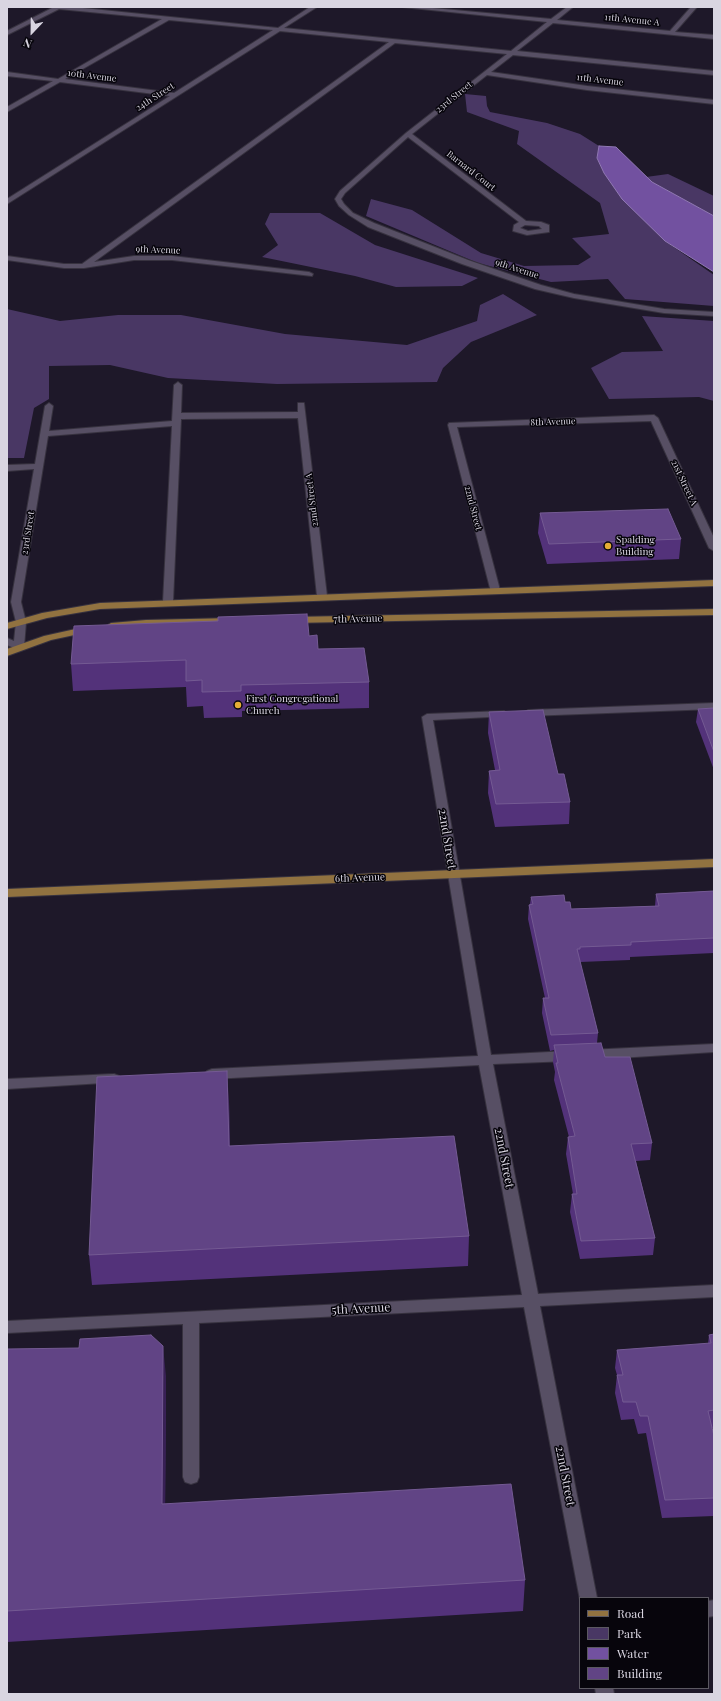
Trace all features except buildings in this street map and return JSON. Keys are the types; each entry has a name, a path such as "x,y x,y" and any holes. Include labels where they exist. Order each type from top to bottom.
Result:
{"main road":[{"path":"7,626 46,615 100,606 322,596 714,583"},
{"name":"7th Avenue","path":"282,620 714,612"},
{"path":"7,653 19,647 48,638 100,627 146,622 242,621"},
{"name":"6th Avenue","path":"7,893 714,863"}],"street":[{"path":"7,33 58,7 714,73"},
{"name":"24th Street","path":"7,202 314,7"},
{"name":"11th Avenue A","path":"405,7 439,8 714,37"},
{"name":"23rd Street","path":"342,192 408,134 509,53 554,21 570,7"},
{"path":"671,33 694,7"},
{"path":"7,110 168,18"},
{"path":"84,266 394,41"},
{"name":"11th Avenue","path":"485,72 602,90 714,102"},
{"name":"10th Avenue","path":"7,74 176,94"},
{"name":"Barnard Court","path":"408,134 524,223"},
{"name":"9th Avenue","path":"342,192 338,199 341,205 352,214 371,225 496,273 574,296 664,311 714,314"},
{"name":"9th Avenue","path":"7,258 64,266 84,266 152,257 309,274"},
{"path":"168,602 178,385"},
{"name":"22nd Street A","path":"300,405 322,596"},
{"name":"23rd Street","path":"19,647 21,622 16,602 48,406"},
{"path":"44,434 177,419 302,415"},
{"name":"8th Avenue","path":"452,426 654,418"},
{"name":"21st Street A","path":"654,418 714,548"},
{"name":"22nd Street","path":"452,426 494,590"},
{"path":"7,468 39,466"},
{"path":"7,641 19,647"},
{"name":"22nd Street","path":"588,1597 485,1060 427,717 714,706"},
{"path":"198,1074 714,1048"},
{"path":"7,1084 126,1078"},
{"name":"5th Avenue","path":"7,1327 714,1291"},
{"path":"191,1317 192,1477"}],"green space":[{"path":"465,94 486,96 487,106 490,112 547,123 580,134 599,146 597,158 604,173 665,241 714,275 714,306 625,299 608,279 551,282 478,263 366,216 371,199 412,210 481,253 524,266 578,265 591,257 572,238 609,234 600,203 517,144 519,131 467,112"},
{"path":"668,174 714,196 714,216 652,182 646,177"},
{"path":"270,213 320,213 375,245 478,278 462,286 396,287 355,276 262,257 278,245 265,224"},
{"path":"503,294 537,315 471,342 443,368 437,382 277,384 168,378 110,365 49,366 49,399 34,408 24,458 7,458 7,309 60,321 118,315 181,315 285,334 407,345 477,321 480,305"},
{"path":"642,316 714,321 714,401 699,397 609,399 591,368 622,352 663,351"}],"water":[{"path":"599,146 616,147 652,182 714,216 714,272 665,241 622,199 604,173 597,158"}],"place":[{"name":"Spalding Building","path":"608,546"},
{"name":"First Congregational Church","path":"238,705"}]}
